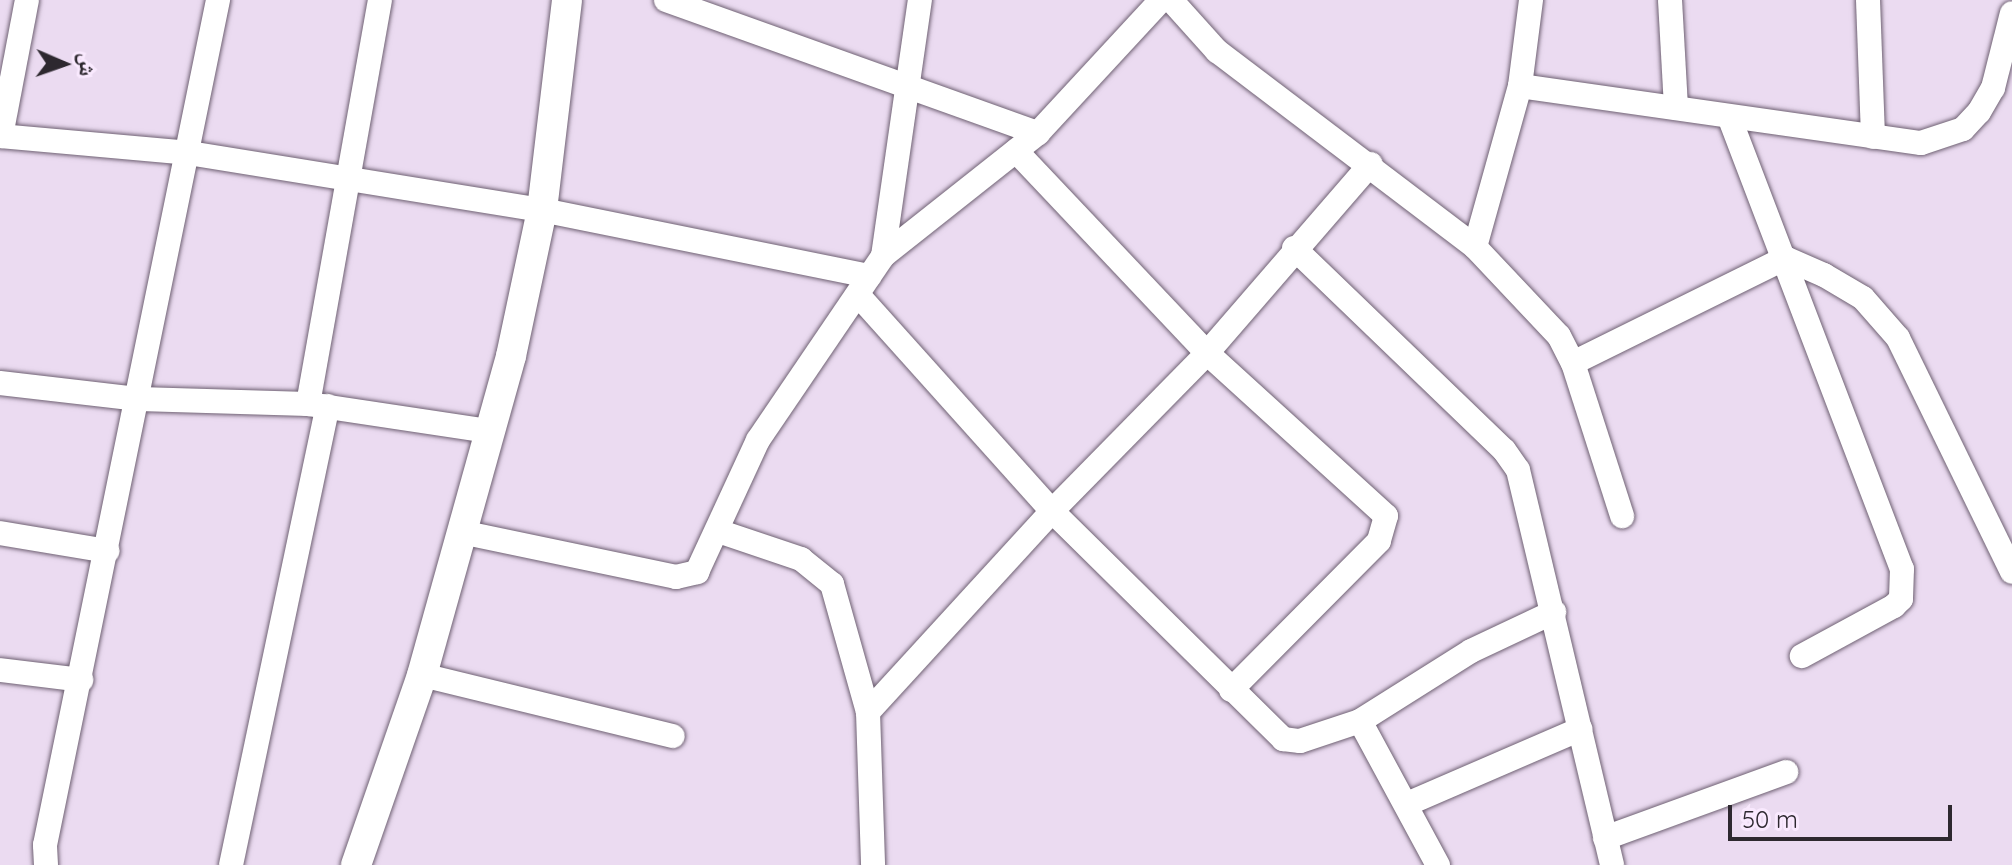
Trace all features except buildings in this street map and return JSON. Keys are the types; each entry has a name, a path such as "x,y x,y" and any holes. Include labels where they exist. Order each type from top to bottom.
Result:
{"street":[{"path":"27,0 1,136 189,153 542,210 870,276 1052,511 1283,739 1300,741 1360,721 1471,651 1554,612"},
{"path":"46,865 45,845 108,551 218,0"},
{"path":"231,865 318,405 349,179 380,0"},
{"path":"356,865 422,675 515,342 542,210 567,0"},
{"path":"666,0 910,84 1038,133"},
{"path":"870,276 910,84 920,0"},
{"path":"461,532 676,577 697,572 758,440 870,276 1038,133 1161,0"},
{"path":"1171,0 1217,51 1371,164 1475,247 1559,336 1573,363 1622,516"},
{"path":"1475,247 1520,86 1531,0"},
{"path":"1670,0 1676,108"},
{"path":"1868,0 1873,137"},
{"path":"1520,86 1676,108 1730,119 1921,143 1963,129 1993,88 2012,13"},
{"path":"1730,119 1785,258 1904,586 1894,606 1802,656"},
{"path":"1016,151 1207,353 1381,506 1386,516 1379,541 1231,690"},
{"path":"868,712 1052,511 1207,353 1294,248 1371,164"},
{"path":"1294,248 1504,450 1531,508 1612,865"},
{"path":"1573,363 1785,258"},
{"path":"1785,258 1863,298 1898,338 2012,572"},
{"path":"0,383 139,399 318,405 489,431"},
{"path":"718,531 801,559 832,584 868,712 873,865"},
{"path":"0,533 108,551"},
{"path":"0,670 81,680"},
{"path":"422,675 673,736"},
{"path":"1360,721 1438,865"},
{"path":"1407,804 1580,729"},
{"path":"1605,838 1786,772"}]}
